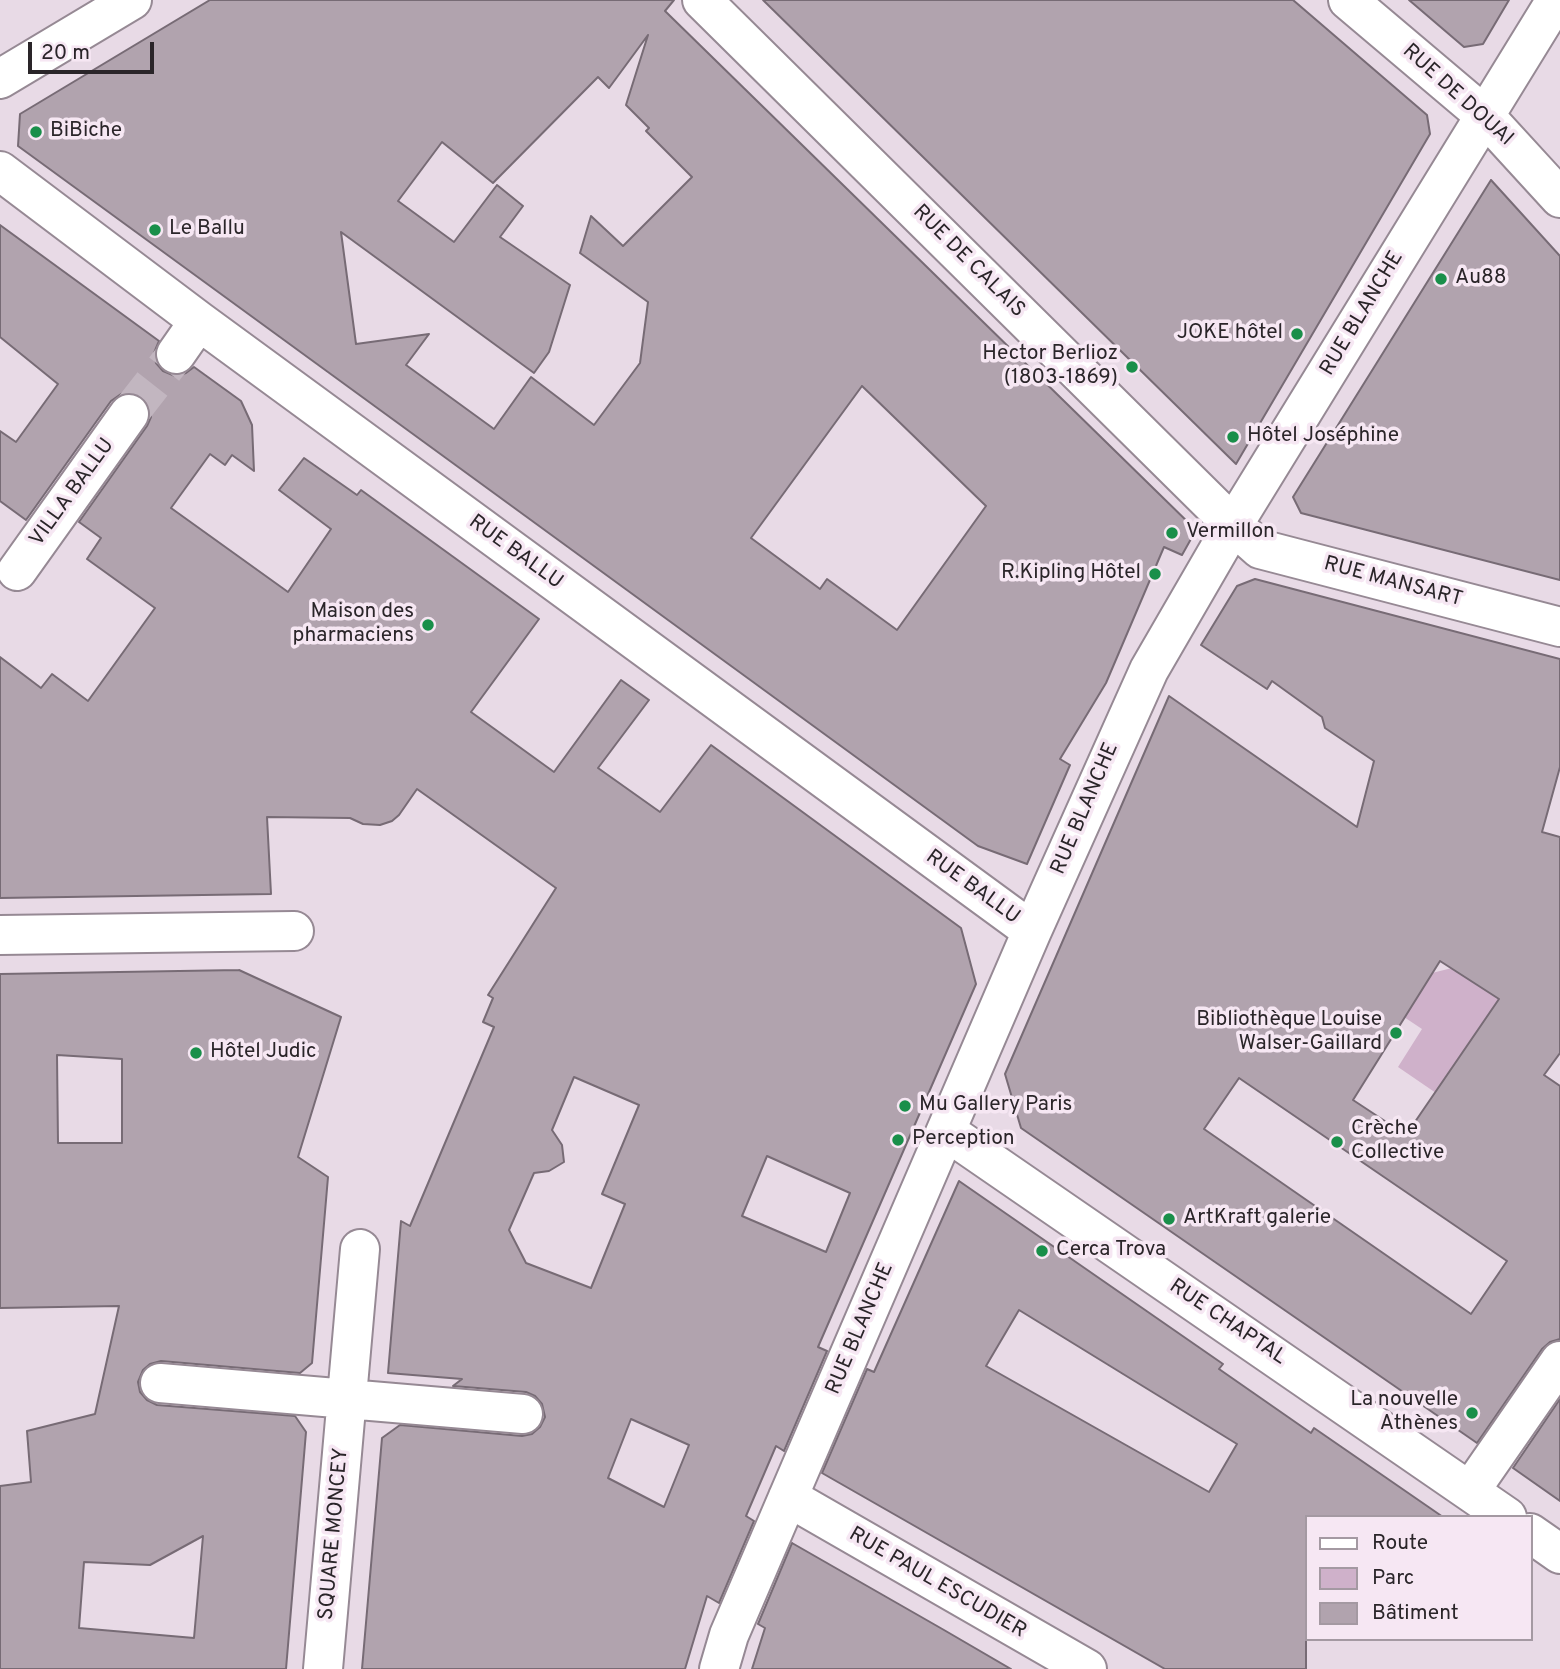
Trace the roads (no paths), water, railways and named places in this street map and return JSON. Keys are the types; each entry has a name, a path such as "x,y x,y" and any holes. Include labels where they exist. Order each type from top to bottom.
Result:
{"street":[{"path":"0,79 132,0"},
{"name":"RUE DE CALAIS","path":"702,0 1233,525"},
{"name":"RUE DE DOUAI","path":"1348,0 1484,115 1560,198"},
{"name":"RUE BLANCHE","path":"719,1669 729,1635 788,1497 1032,931 1149,670 1233,525 1556,0"},
{"name":"RUE BALLU","path":"0,171 199,321 1032,931"},
{"path":"176,354 199,321"},
{"name":"VILLA BALLU","path":"17,571 130,414"},
{"name":"RUE MANSART","path":"1233,525 1260,549 1560,627"},
{"path":"0,935 294,931"},
{"name":"RUE CHAPTAL","path":"946,1131 1504,1515"},
{"name":"SQUARE MONCEY","path":"323,1669 360,1249"},
{"path":"1470,1491 1560,1361"},
{"path":"160,1383 523,1414"},
{"name":"RUE PAUL ESCUDIER","path":"788,1497 1087,1669"},
{"path":"1532,1534 1560,1554"}],"tunnel":[{"path":"129,414 176,354"}],"place":[{"name":"BiBiche","path":"36,132"},
{"name":"Le Ballu","path":"155,230"},
{"name":"Au88","path":"1441,279"},
{"name":"JOKE hôtel","path":"1297,334"},
{"name":"Hector Berlioz (1803-1869)","path":"1132,367"},
{"name":"Hôtel Joséphine","path":"1233,437"},
{"name":"Vermillon","path":"1172,533"},
{"name":"R.Kipling Hôtel","path":"1155,574"},
{"name":"Maison des pharmaciens","path":"428,625"},
{"name":"Bibliothèque Louise Walser-Gaillard","path":"1396,1033"},
{"name":"Hôtel Judic","path":"196,1053"},
{"name":"Mu Gallery Paris","path":"905,1106"},
{"name":"Perception","path":"898,1140"},
{"name":"Crèche Collective","path":"1337,1142"},
{"name":"ArtKraft galerie","path":"1169,1219"},
{"name":"Cerca Trova","path":"1042,1251"},
{"name":"La nouvelle Athènes","path":"1472,1413"}]}
